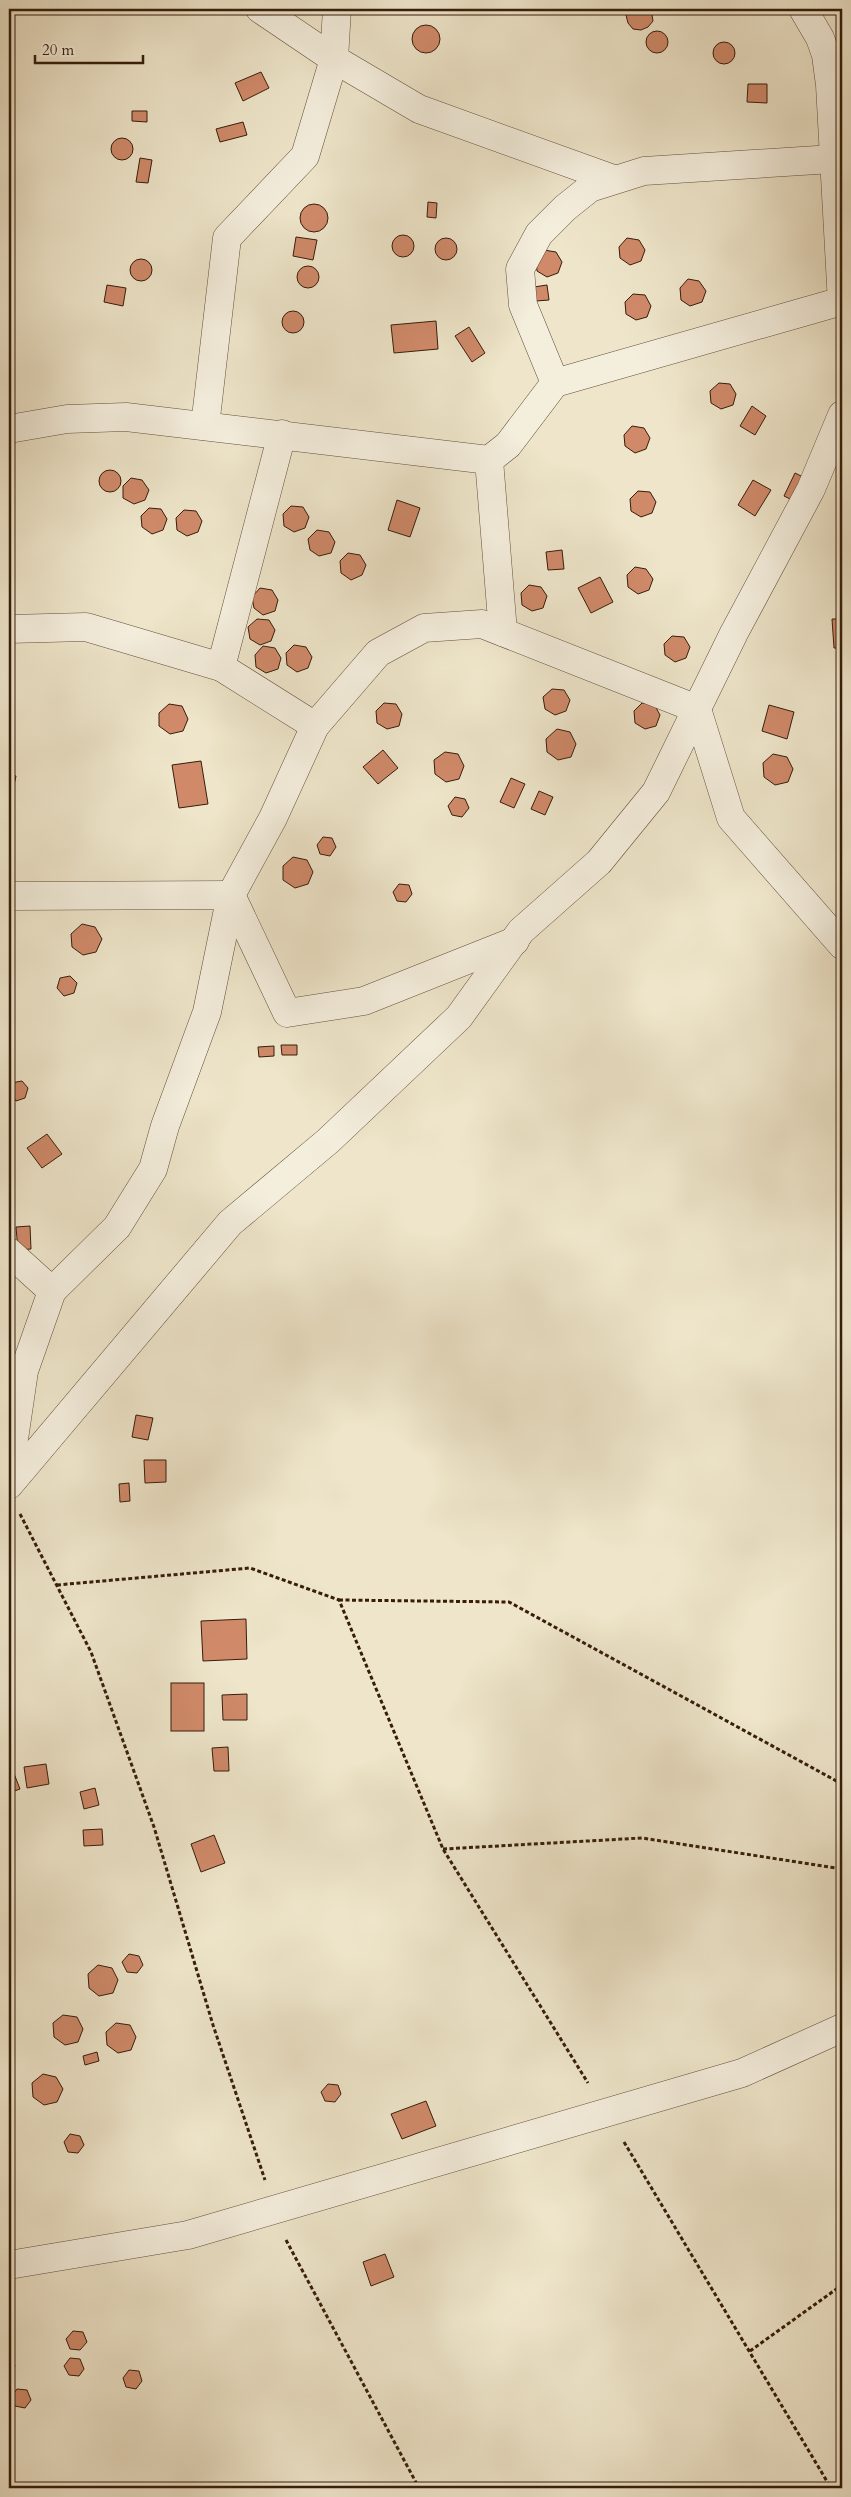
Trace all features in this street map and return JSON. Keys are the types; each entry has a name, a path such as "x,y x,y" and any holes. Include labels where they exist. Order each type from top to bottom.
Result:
{"street":[{"path":"260,9 334,59 419,108 614,179"},
{"path":"205,426 227,238 305,156 334,59 337,9"},
{"path":"9,429 67,419 126,417 489,460 508,445 555,384 842,302 830,85 826,55 820,38 804,10"},
{"path":"555,384 523,305 520,269 539,234 565,208 590,188 644,171 833,159"},
{"path":"13,1497 230,1223 328,1141 458,1017 522,931 599,862 656,792 734,633 811,489 842,415"},
{"path":"221,667 282,434"},
{"path":"489,460 503,632"},
{"path":"9,1473 24,1372 52,1291 118,1228 152,1169 168,1118 207,1012 231,895 272,818 314,726 378,653 424,628 482,624 697,709"},
{"path":"9,629 86,627 221,667 314,726"},
{"path":"697,709 730,818 842,945"},
{"path":"9,875 36,896"},
{"path":"231,895 287,1013 364,1001 515,941"},
{"path":"9,896 231,895"},
{"path":"9,1252 52,1291"},
{"path":"9,2265 188,2235 742,2073 842,2028"}],"path":[{"path":"13,1497 91,1652 154,1827 213,2024 286,2243 419,2488"},
{"path":"57,1585 250,1568 339,1600 508,1602 842,1784"},
{"path":"339,1600 443,1848 607,2114 831,2488"},
{"path":"443,1848 642,1838 842,1869"},
{"path":"750,2352 842,2285"}],"building":[{"path":"628,9 651,9 653,21 648,27 641,30 633,29 628,23 626,15"},
{"path":"426,25 436,29 440,39 436,49 426,53 416,49 412,39 416,29"},
{"path":"657,31 665,34 668,42 665,50 657,53 649,50 646,42 649,34"},
{"path":"724,42 734,49 735,53 728,63 724,64 714,57 713,53 720,43"},
{"path":"261,72 269,88 243,101 235,83"},
{"path":"748,84 767,84 767,103 747,102"},
{"path":"132,111 147,111 147,122 132,121"},
{"path":"243,122 247,135 220,142 216,129"},
{"path":"122,138 130,141 133,149 130,157 122,160 114,157 111,149 114,141"},
{"path":"140,158 152,160 148,183 136,182"},
{"path":"428,202 437,203 436,218 427,217"},
{"path":"314,204 324,208 328,218 324,228 314,232 304,228 300,218 304,208"},
{"path":"403,235 411,238 414,246 411,254 403,257 395,254 392,246 395,238"},
{"path":"296,237 317,240 313,260 293,256"},
{"path":"446,238 454,241 457,249 454,257 446,260 438,257 435,249 438,241"},
{"path":"627,238 639,240 645,250 641,261 630,265 620,258 619,247"},
{"path":"544,250 556,252 562,262 558,273 547,277 537,271 536,259"},
{"path":"141,259 149,262 152,270 149,278 141,281 133,278 130,270 133,262"},
{"path":"308,266 316,269 319,277 316,285 308,288 300,285 297,277 300,269"},
{"path":"688,279 699,281 706,291 702,302 690,306 681,300 680,288"},
{"path":"107,285 126,288 123,306 104,302"},
{"path":"547,285 549,300 536,301 534,287"},
{"path":"633,294 645,295 651,306 647,317 636,320 626,314 625,302"},
{"path":"293,311 301,314 304,322 301,330 293,333 285,330 282,322 285,314"},
{"path":"436,321 438,349 394,353 391,325"},
{"path":"469,327 485,353 472,362 455,336"},
{"path":"719,383 730,384 736,394 733,405 721,409 711,403 710,391"},
{"path":"752,406 766,416 755,435 740,426"},
{"path":"632,426 644,428 650,438 646,449 635,453 625,446 624,435"},
{"path":"110,470 118,473 121,481 118,489 110,492 102,489 99,481 102,473"},
{"path":"795,473 813,482 802,505 784,496"},
{"path":"131,478 142,480 149,490 145,500 134,504 123,498 123,486"},
{"path":"753,480 771,490 755,516 738,505"},
{"path":"638,491 650,492 656,502 652,513 641,517 631,511 630,499"},
{"path":"397,500 420,508 410,537 388,530"},
{"path":"291,506 303,507 309,517 305,528 294,532 284,526 283,514"},
{"path":"149,508 161,509 167,519 163,530 152,534 142,527 141,516"},
{"path":"184,510 196,511 202,521 198,532 187,536 177,530 176,518"},
{"path":"317,530 329,532 335,542 331,553 319,556 310,550 308,539"},
{"path":"562,550 564,569 548,570 546,552"},
{"path":"348,553 360,555 366,565 362,575 351,580 341,573 340,561"},
{"path":"635,567 646,569 653,579 649,590 638,594 628,587 627,575"},
{"path":"600,577 613,602 591,613 578,588"},
{"path":"529,585 541,587 547,596 543,608 532,611 522,605 521,593"},
{"path":"260,588 272,590 278,600 275,611 263,615 254,608 252,597"},
{"path":"257,619 269,620 275,630 271,641 260,645 250,639 248,627"},
{"path":"832,619 842,619 842,648 834,648"},
{"path":"672,636 684,637 690,647 686,658 675,662 665,655 664,644"},
{"path":"294,645 306,647 312,657 308,668 297,672 287,665 286,653"},
{"path":"263,646 275,648 281,658 278,669 266,673 256,667 255,655"},
{"path":"552,689 564,690 570,700 566,711 555,715 545,709 543,697"},
{"path":"384,703 396,704 402,714 399,726 387,729 377,723 376,711"},
{"path":"642,703 654,704 660,715 656,726 645,729 635,723 634,711"},
{"path":"169,704 182,706 188,719 183,731 170,734 159,726 159,713"},
{"path":"769,705 794,712 787,739 762,731"},
{"path":"557,729 570,732 576,744 571,757 558,760 547,752 546,739"},
{"path":"383,750 398,768 378,784 363,767"},
{"path":"445,752 458,754 464,766 459,779 446,782 435,774 434,760"},
{"path":"773,754 787,757 793,769 788,782 775,785 764,777 763,763"},
{"path":"201,761 208,804 179,808 172,765"},
{"path":"9,774 16,776 10,804 9,804"},
{"path":"511,778 525,784 514,808 500,802"},
{"path":"539,791 553,797 545,815 531,809"},
{"path":"455,797 465,799 469,808 462,817 452,815 448,806"},
{"path":"323,837 332,838 336,847 330,856 320,854 317,845"},
{"path":"293,857 307,860 313,872 308,884 295,888 283,880 283,866"},
{"path":"399,884 409,885 412,894 406,902 397,901 393,892"},
{"path":"82,924 95,927 102,939 96,952 83,955 72,947 71,934"},
{"path":"70,976 77,983 74,993 64,996 57,988 60,978"},
{"path":"281,1045 297,1045 297,1055 282,1055"},
{"path":"274,1046 274,1056 259,1057 258,1047"},
{"path":"22,1081 28,1088 25,1098 16,1101 9,1093 11,1083"},
{"path":"47,1134 62,1154 42,1168 27,1148"},
{"path":"30,1226 31,1249 18,1250 16,1227"},
{"path":"136,1415 153,1418 148,1440 132,1437"},
{"path":"144,1460 166,1460 166,1482 145,1483"},
{"path":"129,1483 130,1501 120,1502 119,1484"},
{"path":"246,1619 247,1659 203,1661 201,1621"},
{"path":"171,1683 204,1683 204,1731 171,1731"},
{"path":"247,1694 247,1720 223,1720 222,1695"},
{"path":"228,1747 229,1771 214,1771 212,1748"},
{"path":"46,1764 49,1784 27,1788 24,1767"},
{"path":"13,1771 20,1789 9,1793 9,1773"},
{"path":"95,1788 99,1805 84,1809 80,1792"},
{"path":"102,1829 103,1845 84,1846 83,1830"},
{"path":"214,1835 225,1863 201,1872 191,1844"},
{"path":"129,1954 139,1956 143,1965 137,1973 127,1972 122,1962"},
{"path":"98,1965 112,1968 118,1980 113,1993 99,1996 89,1988 88,1974"},
{"path":"63,2015 77,2017 83,2029 78,2042 65,2045 54,2037 53,2023"},
{"path":"116,2023 130,2025 136,2037 131,2050 118,2053 107,2045 106,2032"},
{"path":"97,2052 99,2061 85,2065 83,2056"},
{"path":"43,2074 56,2077 63,2089 57,2102 44,2105 33,2097 32,2083"},
{"path":"328,2084 338,2085 341,2094 335,2102 325,2101 321,2092"},
{"path":"426,2101 436,2126 402,2139 391,2114"},
{"path":"70,2134 80,2136 84,2145 78,2153 68,2152 64,2142"},
{"path":"385,2254 394,2277 371,2286 363,2262"},
{"path":"73,2331 83,2332 87,2342 80,2350 70,2349 66,2339"},
{"path":"9,2356 15,2366 9,2373"},
{"path":"70,2358 80,2359 84,2369 79,2376 69,2375 64,2366"},
{"path":"129,2370 139,2371 142,2381 136,2389 126,2387 123,2378"},
{"path":"17,2389 27,2390 31,2400 25,2408 15,2406 11,2397"}]}
